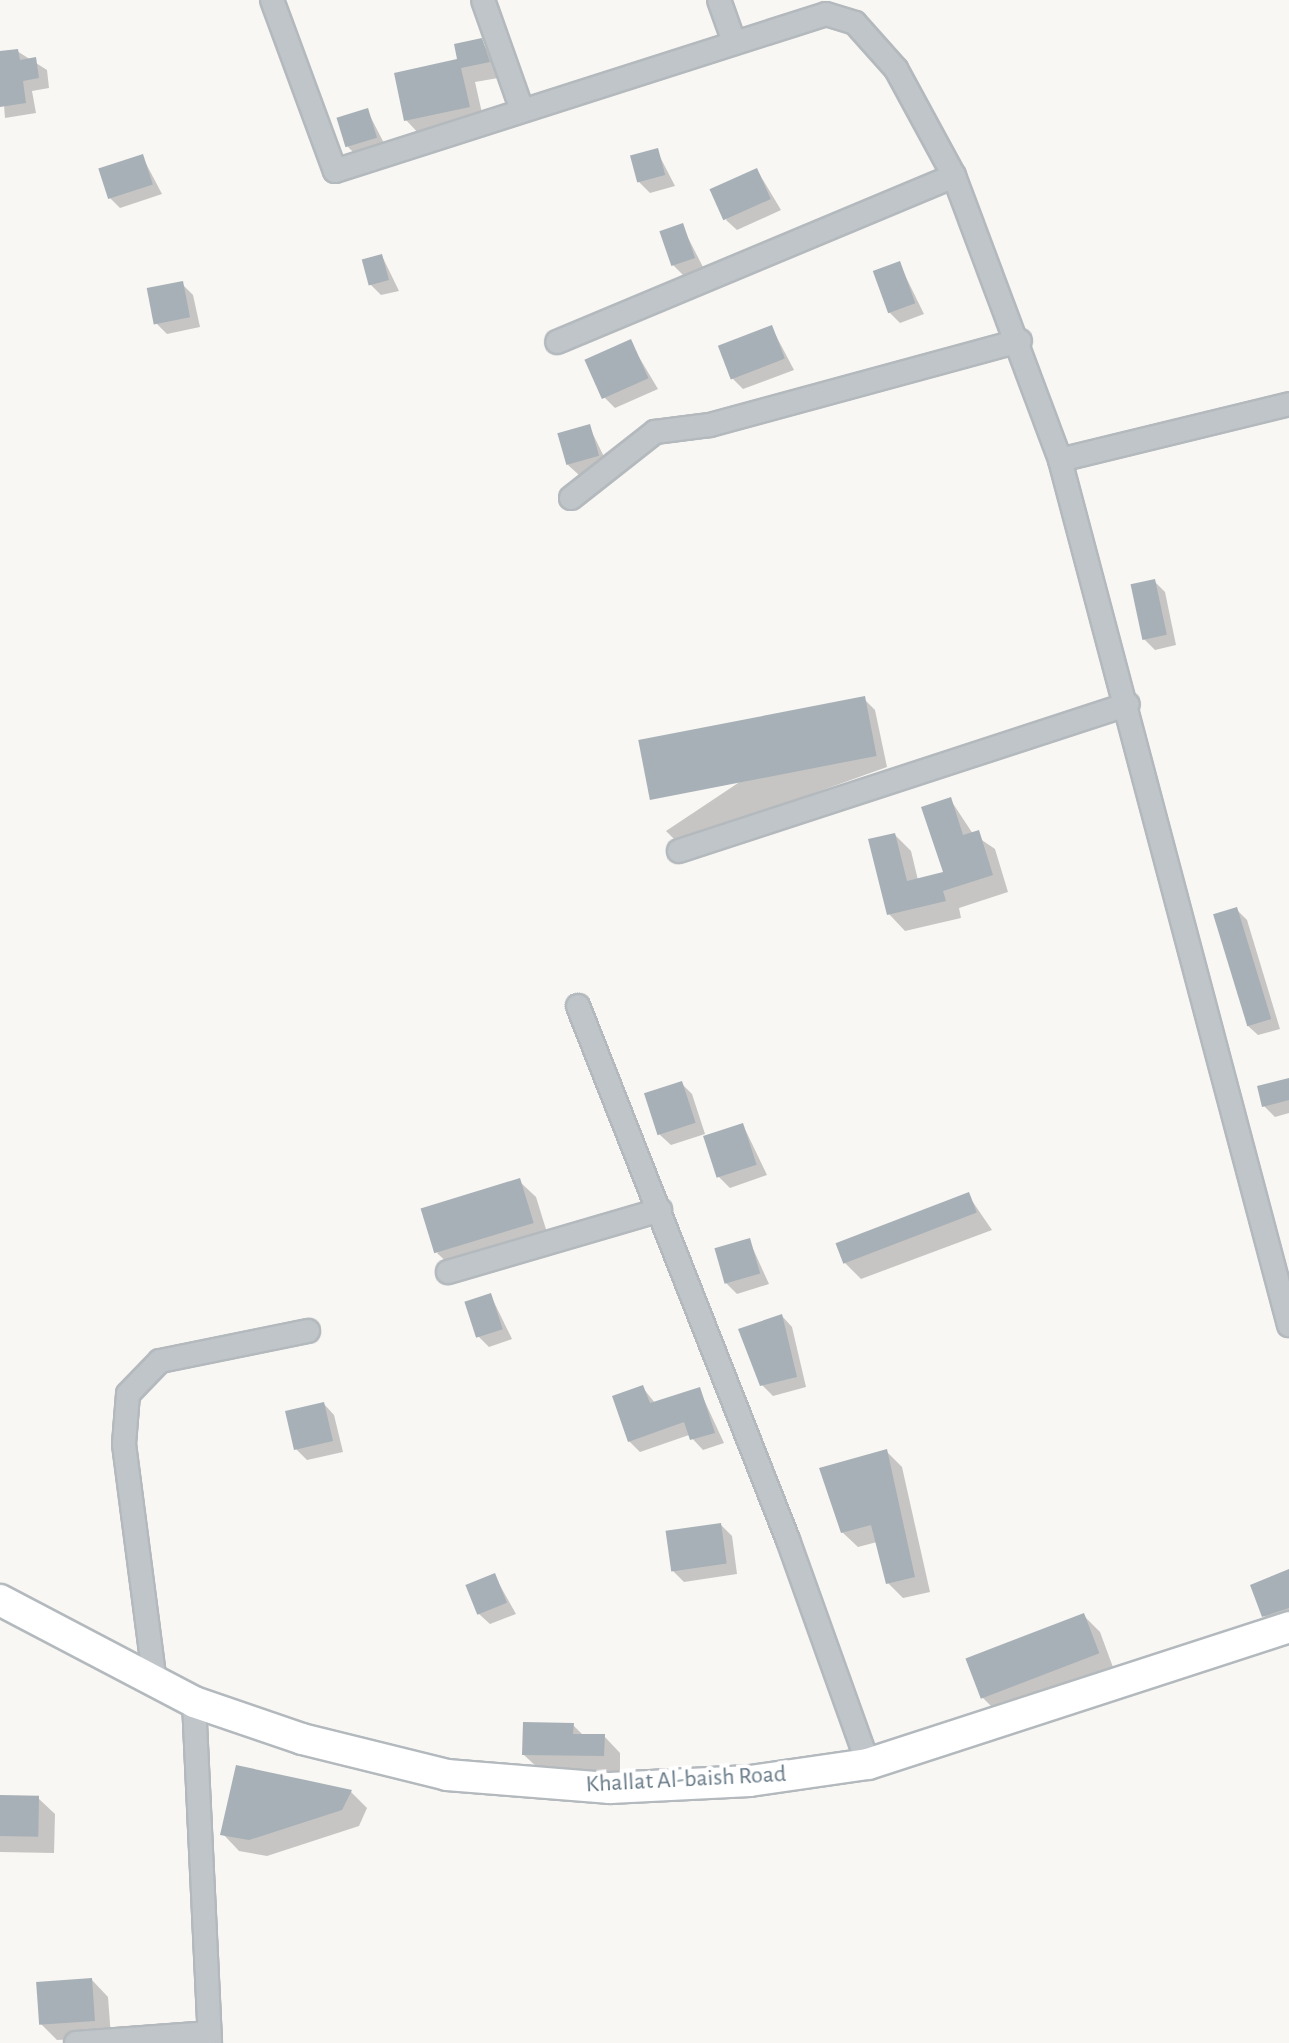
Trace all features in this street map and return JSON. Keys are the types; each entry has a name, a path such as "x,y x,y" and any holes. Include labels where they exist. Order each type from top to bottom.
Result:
{"street":[{"path":"272,0 331,169 522,110 733,39 843,15 896,69 954,176 1020,341 1060,460 1128,704 1289,1325"},
{"path":"483,0 522,110"},
{"path":"719,0 733,39"},
{"path":"557,342 954,176"},
{"path":"571,498 655,432 710,425 1020,341"},
{"path":"1060,460 1289,404"},
{"path":"679,851 1128,704"},
{"path":"578,1006 660,1210 868,1764"},
{"path":"448,1272 660,1210"},
{"path":"155,1683 124,1444 128,1394 160,1361 308,1331"},
{"name":"Khallat Al-baish Road","path":"0,1600 194,1702 447,1775 610,1788 750,1781 868,1764 1289,1627"},
{"path":"76,2043 210,2038 194,1702"}],"building":[{"path":"482,38 490,62 461,68 470,107 404,121 394,73 457,59 454,44"},
{"path":"18,49 20,60 36,57 39,78 23,81 26,103 0,107 0,51"},
{"path":"368,108 377,138 346,147 336,118"},
{"path":"658,148 665,175 637,183 630,156"},
{"path":"143,154 153,184 108,199 98,169"},
{"path":"757,168 771,199 723,220 709,189"},
{"path":"683,223 695,258 671,266 659,231"},
{"path":"382,254 389,280 369,286 362,259"},
{"path":"900,261 915,303 888,313 873,271"},
{"path":"183,281 190,317 154,324 147,288"},
{"path":"772,325 785,359 731,379 718,346"},
{"path":"631,339 648,378 602,399 584,360"},
{"path":"590,424 599,456 566,465 557,433"},
{"path":"1155,579 1167,635 1142,640 1131,584"},
{"path":"865,696 877,756 650,800 638,740"},
{"path":"951,797 963,835 979,830 993,875 943,891 946,901 887,915 868,839 895,833 907,881 943,872 921,807"},
{"path":"1237,907 1271,1019 1247,1026 1213,914"},
{"path":"1289,1078 1289,1100 1262,1107 1257,1086"},
{"path":"682,1081 696,1123 658,1135 644,1093"},
{"path":"743,1123 757,1165 717,1178 703,1136"},
{"path":"520,1178 534,1223 434,1253 421,1208"},
{"path":"969,1192 977,1213 843,1264 835,1243"},
{"path":"750,1238 760,1274 725,1284 714,1248"},
{"path":"491,1293 503,1329 476,1338 464,1302"},
{"path":"782,1314 797,1377 760,1386 738,1329"},
{"path":"643,1385 650,1403 700,1387 715,1433 690,1440 684,1422 628,1442 612,1396"},
{"path":"324,1402 333,1441 294,1450 285,1411"},
{"path":"887,1449 915,1577 886,1584 871,1525 841,1533 819,1468"},
{"path":"721,1523 727,1564 671,1571 666,1531"},
{"path":"1289,1569 1289,1608 1262,1617 1250,1585"},
{"path":"495,1573 507,1603 477,1615 465,1585"},
{"path":"1084,1613 1099,1653 981,1699 965,1659"},
{"path":"523,1722 574,1723 573,1734 605,1734 604,1756 522,1755"},
{"path":"236,1765 352,1790 342,1810 249,1840 220,1835"},
{"path":"0,1795 39,1796 38,1837 0,1836"},
{"path":"92,1978 95,2021 39,2025 36,1982"}]}
